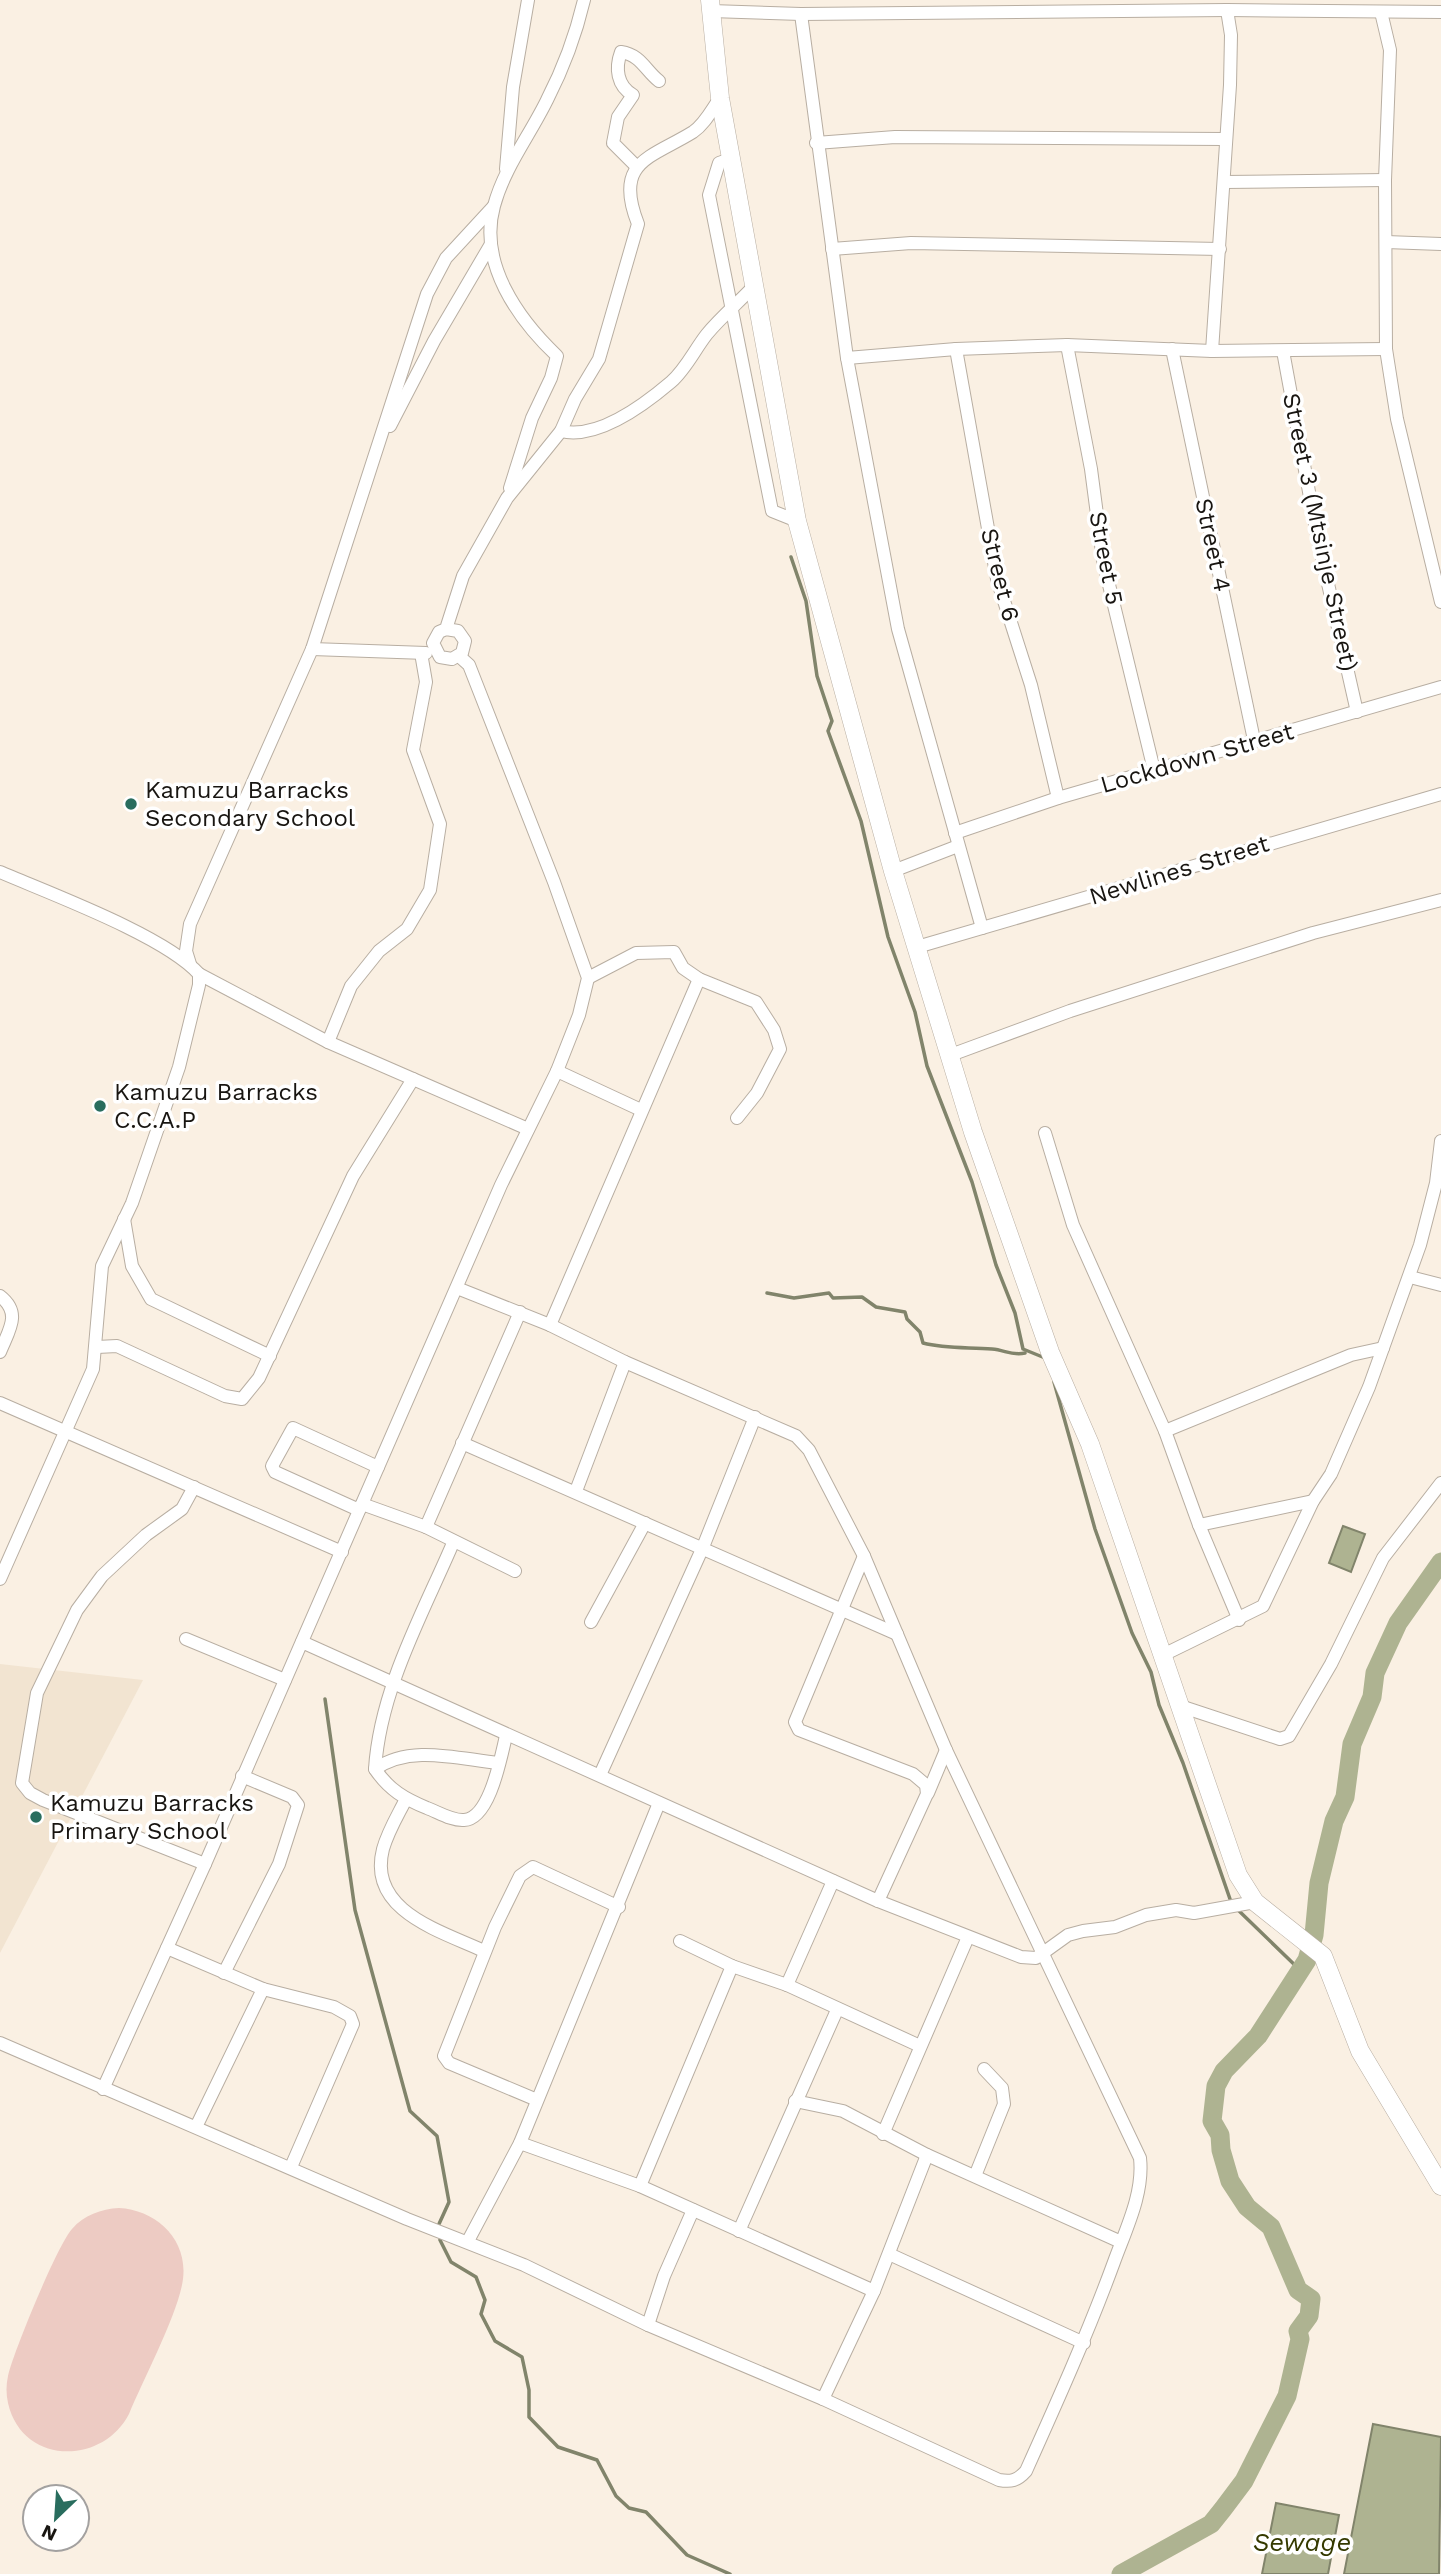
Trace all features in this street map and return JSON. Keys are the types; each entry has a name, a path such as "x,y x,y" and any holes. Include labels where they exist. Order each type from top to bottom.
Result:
{"street":[{"path":"505,177 513,87 528,0"},
{"path":"507,498 532,418 551,378 557,356 507,296 491,244 493,207 505,177 555,83 584,0"},
{"path":"1441,12 1227,10 1122,5 801,14 710,6 730,159 797,521 893,872 947,1056 1050,1352 1090,1444 1238,1875 1255,1902 1322,1956 1360,2051 1441,2186"},
{"path":"1212,351 1231,54 1227,10"},
{"path":"1381,12 1390,50 1385,180 1386,349 1400,432 1441,602"},
{"path":"801,14 816,142 848,358 898,629 982,928"},
{"path":"636,166 613,143 618,117 633,95 624,90 619,78 621,52 631,53 643,62 659,81"},
{"path":"437,654 434,639 446,629 463,576 507,498 561,430 575,399 599,359 638,224 631,207 636,166 650,154 693,131 720,98"},
{"path":"816,142 895,137 1224,139"},
{"path":"730,159 719,163 709,195 772,511 797,521"},
{"path":"1224,181 1385,180"},
{"path":"0,1579 93,1369 97,1347 100,1273 107,1250 124,1219 187,1042 198,999 194,969 186,951 190,924 312,649 427,294 446,258 493,207"},
{"path":"832,248 923,243 1220,249"},
{"path":"1386,243 1441,244"},
{"path":"378,444 403,406 433,341 491,244"},
{"path":"561,430 575,434 629,412 673,380 708,334 753,287"},
{"path":"848,358 956,349 1067,345 1212,351 1386,349"},
{"name":"Street 5","path":"1067,345 1091,469 1103,559 1154,770"},
{"name":"Street 6","path":"956,349 997,579 1031,685 1058,798"},
{"name":"Street 4","path":"1172,349 1254,740"},
{"name":"Street 3 (Mtsinje Street)","path":"1283,351 1317,535 1357,712"},
{"path":"312,649 437,654 448,659 459,656 464,649 463,637 458,631 446,629"},
{"path":"328,1042 351,986 379,951 407,929 430,890 440,824 413,750 426,682 421,653"},
{"path":"103,2089 577,1023 588,978 521,795 469,665 459,656"},
{"name":"Lockdown Street","path":"955,833 1058,798 1441,687"},
{"name":"Newlines Street","path":"917,947 1441,794"},
{"path":"893,872 958,846"},
{"path":"0,872 179,955 194,969 328,1042 528,1129"},
{"path":"947,1056 1070,1011 1313,933 1441,900"},
{"path":"588,978 636,953 674,952 683,968 699,979 756,1002 780,1042 780,1049 757,1093 737,1118"},
{"path":"550,1325 699,979"},
{"path":"557,1071 641,1110"},
{"path":"97,1347 117,1346 237,1400 251,1391 270,1356 353,1176 413,1079"},
{"path":"1045,1133 1073,1225 1165,1431 1199,1525 1240,1620"},
{"path":"1163,1655 1240,1620 1263,1606 1313,1501 1331,1474 1384,1348 1410,1277 1436,1183 1441,1141"},
{"path":"124,1219 132,1266 151,1299 270,1356"},
{"path":"1410,1277 1441,1285"},
{"path":"0,2043 407,2219 468,2241 648,2325 824,2399 999,2480 1010,2482 1019,2479 1026,2471 1084,2343 1121,2242 1140,2182 1140,2158 946,1750 864,1556 809,1450 796,1436 625,1363 550,1325 457,1288"},
{"path":"0,1296 13,1311 14,1319 0,1352"},
{"path":"426,1527 520,1312"},
{"path":"1165,1431 1339,1359 1384,1348"},
{"path":"576,1491 625,1363"},
{"path":"0,1403 342,1552"},
{"path":"600,1775 703,1547 755,1417"},
{"path":"378,1467 293,1428 272,1466 275,1472 361,1507 426,1527 453,1543 514,1571"},
{"path":"462,1443 897,1634"},
{"path":"1182,1707 1280,1739 1289,1736 1331,1664 1383,1558 1441,1483"},
{"path":"194,1487 182,1509 145,1535 103,1576 77,1610 37,1693 22,1783 30,1793 43,1800 205,1864"},
{"path":"1199,1525 1313,1501"},
{"path":"590,1622 645,1523"},
{"path":"453,1543 395,1684 377,1745 375,1769 386,1786 406,1799 463,1821 473,1818 492,1787 506,1736"},
{"path":"864,1556 840,1608 796,1727 913,1774 926,1785 928,1794"},
{"path":"186,1639 285,1679"},
{"path":"302,1642 878,1901 1029,1958 1044,1954 1068,1935 1115,1927 1146,1915 1176,1910 1194,1913 1255,1902"},
{"path":"878,1901 946,1750"},
{"path":"375,1769 392,1758 415,1754 499,1763"},
{"path":"224,1973 279,1864 298,1805 292,1797 242,1776"},
{"path":"406,1799 382,1852 382,1871 387,1889 404,1913 484,1951"},
{"path":"468,2241 520,2143 659,1804"},
{"path":"537,2100 449,2063 444,2056 484,1951 520,1876 533,1867 619,1907"},
{"path":"788,1985 833,1881"},
{"path":"883,2134 968,1937"},
{"path":"680,1941 732,1966 788,1985 837,2010 920,2046"},
{"path":"167,1948 263,1989 344,2011 353,2024 291,2167"},
{"path":"640,2186 732,1966"},
{"path":"196,2127 263,1989"},
{"path":"739,2231 837,2010"},
{"path":"975,2176 1004,2104 1002,2088 984,2069"},
{"path":"795,2101 843,2111 927,2155 1121,2242"},
{"path":"520,2143 640,2186 874,2291"},
{"path":"824,2399 874,2291 927,2155"},
{"path":"648,2325 664,2276 693,2210"},
{"path":"889,2254 1084,2343"}],"shaded area":[{"name":"Kamuzu Barracks Primary School","path":"0,1664 143,1680 0,1953"},
{"path":"119,2208 145,2214 167,2229 175,2239 183,2265 180,2293 168,2327 129,2414 117,2431 101,2443 83,2450 64,2451 45,2447 29,2438 16,2423 8,2403 7,2379 26,2324 65,2239 82,2220 93,2214"}],"water":[{"path":"1343,1526 1365,1534 1351,1572 1329,1563"},
{"name":"Sewage","path":"1373,2424 1441,2437 1439,2574 1344,2574"},
{"name":"Sewage","path":"1276,2503 1339,2515 1328,2574 1262,2574"}],"waterway":[{"path":"791,557 806,601 817,676 832,721 828,731 861,821 888,937 915,1012 927,1066 972,1182 996,1265 1015,1313 1023,1349 1045,1358"},
{"path":"767,1293 794,1298 829,1293 833,1298 862,1297 876,1307 905,1312 907,1319 920,1332 923,1343 1025,1353"},
{"path":"1054,1382 1095,1529 1132,1633 1151,1672 1159,1705 1183,1763 1230,1899"},
{"path":"1121,2574 1211,2524 1244,2481 1287,2396 1300,2339 1298,2331 1309,2316 1311,2299 1298,2290 1271,2227 1247,2207 1230,2181 1221,2150 1220,2135 1212,2121 1216,2086 1224,2071 1258,2036 1307,1960 1314,1935 1319,1883 1334,1821 1345,1797 1352,1744 1372,1697 1375,1673 1398,1623 1441,1562"},
{"path":"325,1699 355,1910 410,2111 437,2136 449,2202 439,2224"},
{"path":"1237,1909 1301,1971"},
{"path":"440,2240 451,2262 476,2277 485,2300 481,2314 495,2341 522,2357 529,2390 529,2417 558,2447 597,2460 616,2496 629,2508 646,2512 687,2555 730,2574"}],"place":[{"name":"Kamuzu Barracks Secondary School","path":"131,804"},
{"name":"Kamuzu Barracks C.C.A.P","path":"100,1106"},
{"name":"Kamuzu Barracks Primary School","path":"36,1817"}]}
